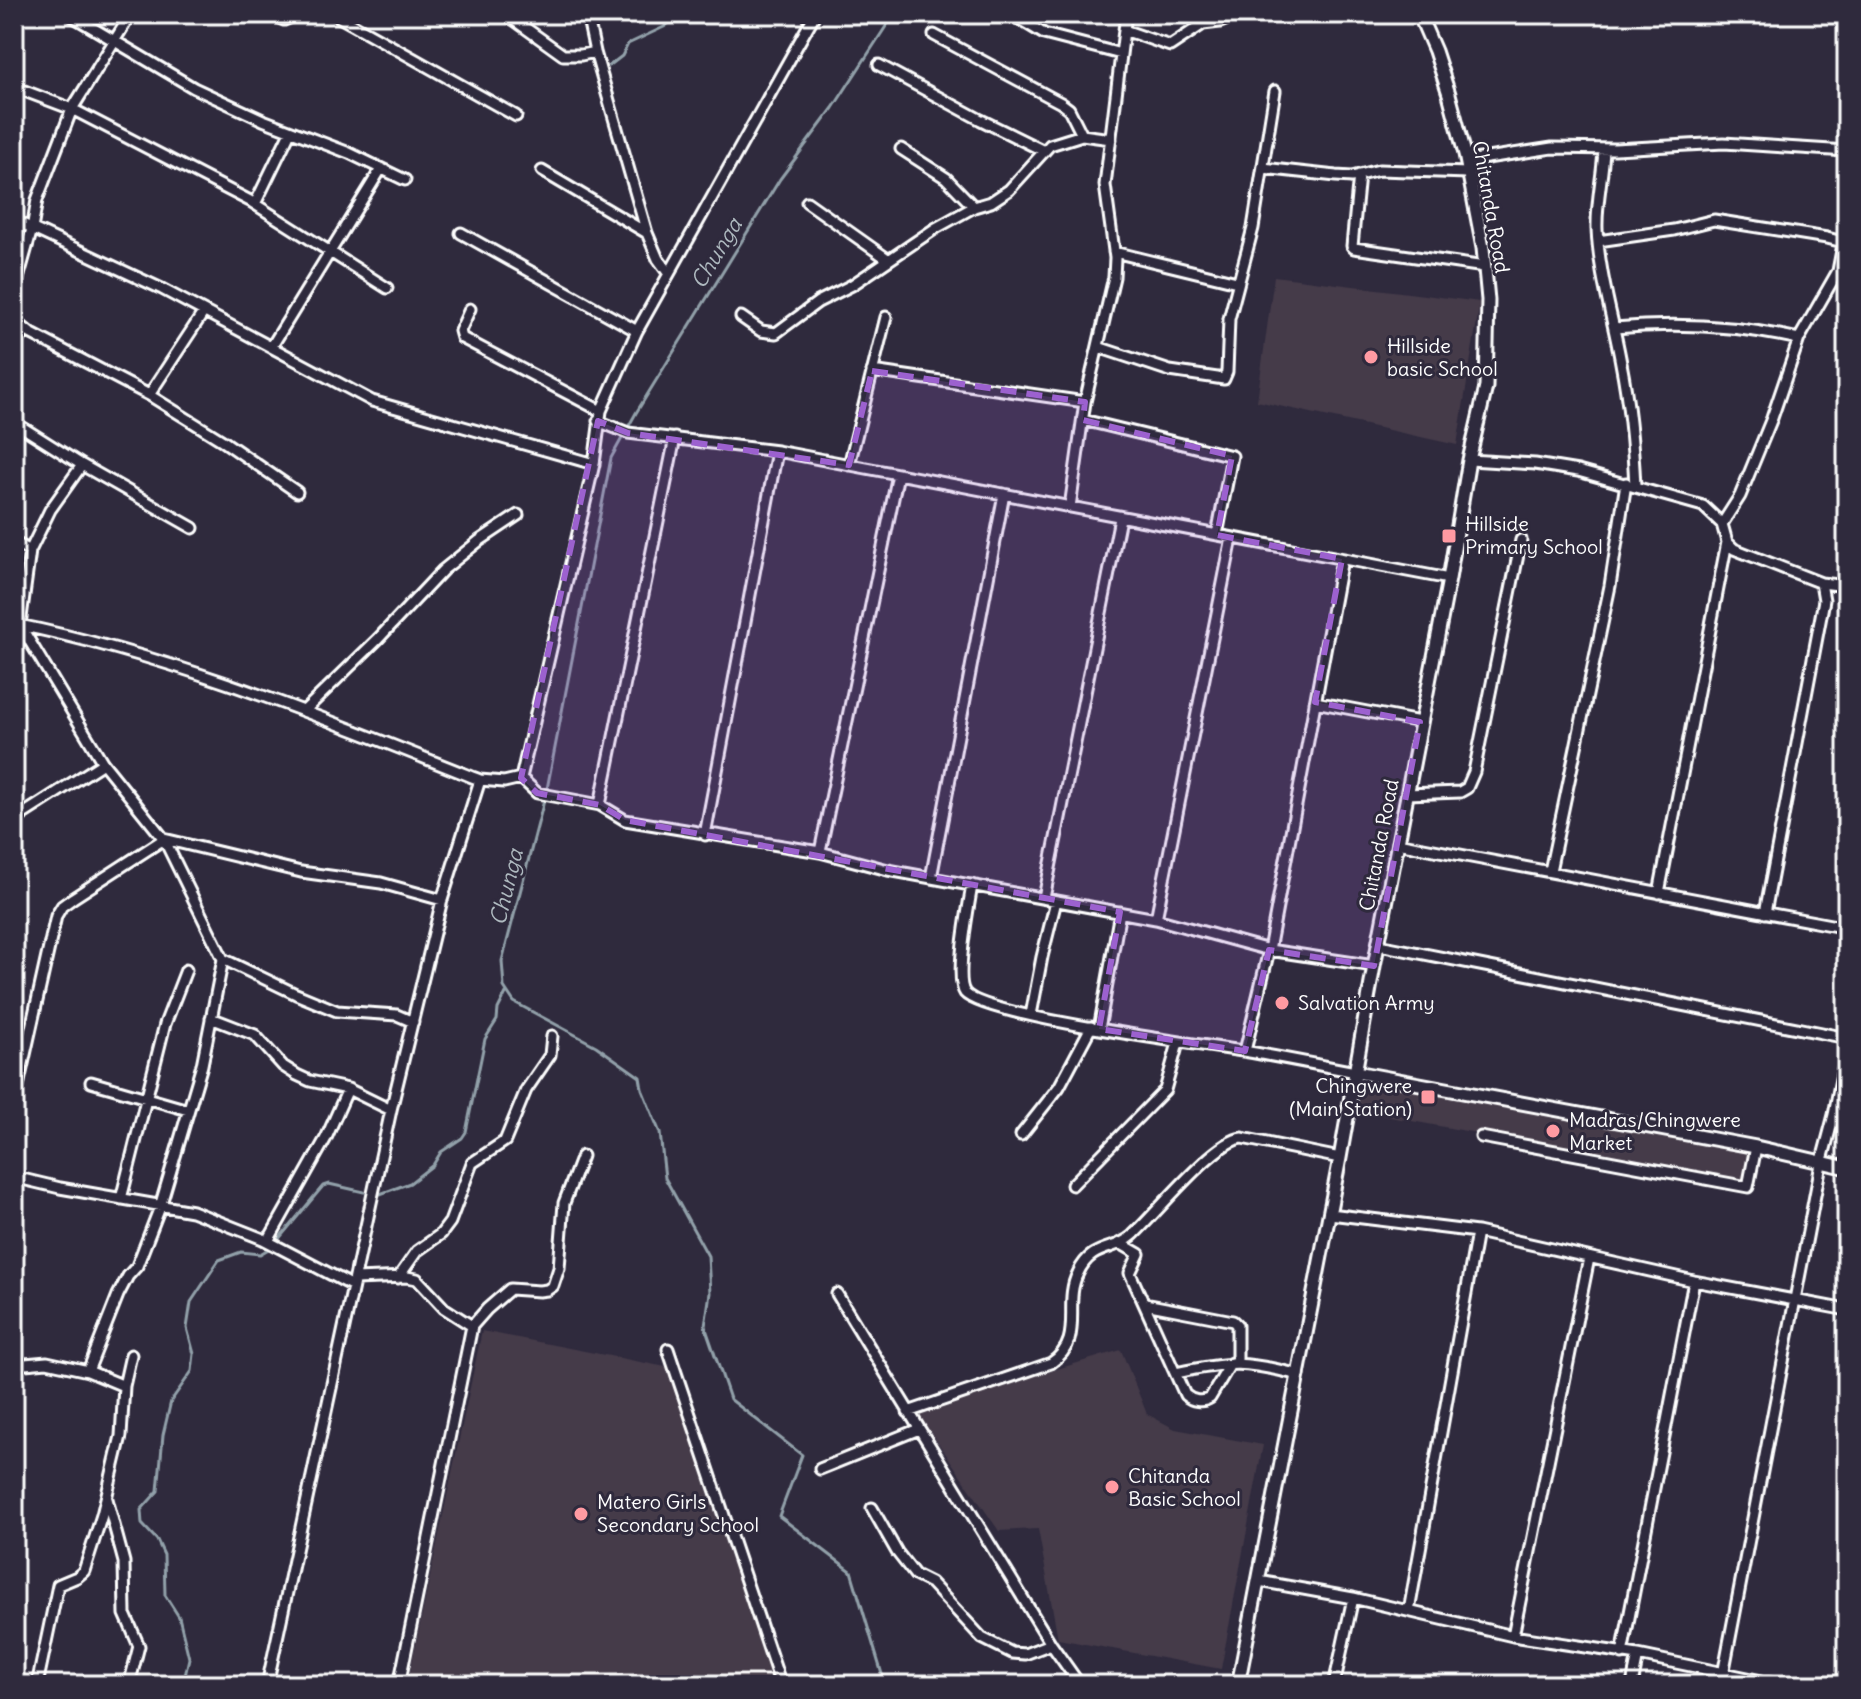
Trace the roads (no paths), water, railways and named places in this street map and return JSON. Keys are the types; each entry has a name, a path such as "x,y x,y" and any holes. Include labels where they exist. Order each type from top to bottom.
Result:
{"street":[{"path":"69,14 194,88 405,180"},
{"path":"14,293 37,200 72,109 131,14"},
{"path":"269,14 284,20 298,14"},
{"path":"334,14 516,116"},
{"path":"506,14 563,55 595,52"},
{"path":"587,14 647,233 658,259 669,274"},
{"path":"521,778 594,464 600,416 637,331 815,14"},
{"path":"1011,14 1044,34 1121,54"},
{"path":"1070,507 1085,402 1114,277 1114,252 1105,185 1126,14"},
{"path":"1124,30 1170,46 1203,24 1220,22 1240,14"},
{"name":"Chitanda Road","path":"1238,1685 1330,1214 1469,460 1486,387 1488,300 1485,267 1468,173 1449,94 1419,14"},
{"path":"934,35 1061,103 1069,109 1082,135"},
{"path":"879,65 1044,151"},
{"path":"14,87 72,109 255,204 387,288"},
{"path":"1098,347 1146,365 1222,380 1227,372 1229,319 1253,228 1275,91"},
{"path":"255,204 290,132"},
{"path":"741,317 761,331 776,333 818,302 834,295 936,228 1009,190 1050,145 1082,135 1111,139"},
{"path":"1474,160 1552,148 1604,149 1724,143 1847,151"},
{"path":"901,149 946,178 974,207"},
{"path":"1550,871 1610,586 1634,452 1627,395 1598,241 1597,208 1604,149"},
{"path":"1263,168 1352,177 1379,170 1468,173"},
{"path":"272,346 381,169"},
{"path":"542,171 647,233"},
{"path":"1359,175 1354,248 1485,267"},
{"path":"807,202 889,260"},
{"path":"14,220 162,289 372,401 594,464"},
{"path":"1598,241 1674,230 1714,220 1839,241 1843,249 1838,271 1799,339 1772,418 1740,496 1722,524"},
{"path":"461,233 637,331"},
{"path":"1114,252 1237,282"},
{"path":"470,309 460,331 462,338 624,431 777,451 1449,579"},
{"path":"149,395 203,313"},
{"path":"849,465 886,317"},
{"path":"14,320 26,330 149,395 297,492"},
{"path":"1614,328 1666,324 1738,327 1799,339"},
{"path":"14,344 26,330"},
{"path":"872,371 1085,402"},
{"path":"1083,420 1232,456 1217,535"},
{"path":"14,422 193,528"},
{"path":"600,805 675,438"},
{"path":"705,835 777,451"},
{"path":"1469,460 1535,464 1630,484 1703,506 1722,524 1727,542 1659,893"},
{"path":"82,465 50,510 30,551 17,626 103,763 164,839 223,959 202,1065 160,1207 137,1266 118,1295 88,1371"},
{"path":"820,852 898,474"},
{"path":"931,878 1004,494"},
{"path":"304,711 387,631 443,570 518,515"},
{"path":"1044,898 1120,518"},
{"path":"1156,919 1232,538"},
{"path":"1407,794 1460,792 1467,788 1474,772 1521,540"},
{"path":"14,542 30,551"},
{"path":"1727,542 1743,554 1821,583 1847,586"},
{"path":"1245,1051 1269,950 1342,559"},
{"path":"1765,913 1824,600 1821,583"},
{"path":"17,626 182,668 304,711 480,780 504,782 521,778"},
{"path":"1315,702 1420,722"},
{"path":"14,803 18,818 103,763"},
{"path":"521,778 537,793 600,805 625,820 820,852 931,878 1156,919 1269,950 1374,966"},
{"path":"267,1685 391,1110 442,900 480,780"},
{"path":"14,1104 56,916 73,898 164,839 301,872 381,883 442,900"},
{"path":"1397,843 1847,928"},
{"path":"972,885 961,982 964,992 972,998 999,1008 1756,1147 1847,1168"},
{"path":"1031,1015 1056,901"},
{"path":"1021,1135 1059,1087 1095,1028 1120,912"},
{"path":"1379,945 1847,1038"},
{"path":"223,959 337,1011 397,1015 413,1022"},
{"path":"121,1199 165,1024 186,970"},
{"path":"211,1018 255,1035 283,1066 297,1075 348,1089 391,1110"},
{"path":"398,1278 417,1251 441,1234 450,1222 472,1163 505,1141 526,1090 550,1055 552,1036"},
{"path":"1072,1185 1165,1090 1178,1043"},
{"path":"1721,1685 1794,1299 1847,1048"},
{"path":"91,1082 188,1110"},
{"path":"268,1241 326,1138 348,1089"},
{"path":"1481,1137 1748,1187 1756,1147"},
{"path":"908,1412 1051,1363 1062,1356 1071,1335 1073,1285 1078,1271 1099,1249 1130,1238 1227,1142 1235,1139 1340,1158"},
{"path":"399,1685 472,1326 510,1289 547,1290 553,1286 559,1268 564,1203 582,1156"},
{"path":"14,1177 192,1211 268,1241 354,1283 417,1279 444,1308 472,1326"},
{"path":"1330,1214 1477,1232 1694,1281 1847,1310"},
{"path":"1409,1611 1477,1232"},
{"path":"1120,1243 1139,1254 1130,1273 1185,1395 1190,1399 1206,1400 1234,1362 1237,1325 1233,1321 1145,1304"},
{"path":"1513,1636 1589,1258"},
{"path":"1622,1654 1694,1281"},
{"path":"837,1294 1051,1644 1080,1685"},
{"path":"668,1349 781,1685"},
{"path":"37,1685 58,1585 84,1571 107,1498 121,1436 124,1386 131,1355"},
{"path":"14,1365 47,1362 88,1371 124,1386"},
{"path":"1176,1373 1234,1362 1299,1375"},
{"path":"820,1469 919,1429"},
{"path":"107,1498 124,1562 125,1614 139,1646 129,1685"},
{"path":"872,1508 897,1552 915,1575 931,1583 982,1638 1012,1653 1025,1654 1051,1644"},
{"path":"1259,1581 1353,1598 1513,1636 1638,1655 1781,1685"},
{"path":"1334,1685 1353,1598"},
{"path":"1632,1685 1638,1655"}],"waterway":[{"path":"609,66 622,56 628,44 664,27 680,14"},
{"name":"Chunga","path":"884,1681 851,1571 779,1516 802,1455 730,1399 705,1326 710,1293 708,1256 665,1178 660,1133 640,1077 596,1046 514,1002 504,987 502,961 547,789 611,458 780,179 833,108 894,14"},
{"path":"380,1194 410,1183 466,1132 485,1039 497,1020 498,1009 506,993"},
{"path":"277,1241 323,1186 329,1184 364,1192"},
{"path":"183,1685 189,1658 179,1617 165,1595 164,1555 157,1540 142,1524 141,1510 158,1491 163,1435 171,1401 192,1371 194,1354 187,1328 191,1302 219,1260 241,1252 260,1254 272,1247"}],"place":[{"name":"Hillside basic School","path":"1371,357"},
{"name":"Hillside Primary School","path":"1449,536"},
{"name":"Salvation Army","path":"1282,1003"},
{"name":"Chingwere (Main Station)","path":"1428,1097"},
{"name":"Madras/Chingwere Market","path":"1553,1131"},
{"name":"Chitanda Basic School","path":"1112,1487"},
{"name":"Matero Girls Secondary School","path":"581,1514"}]}
